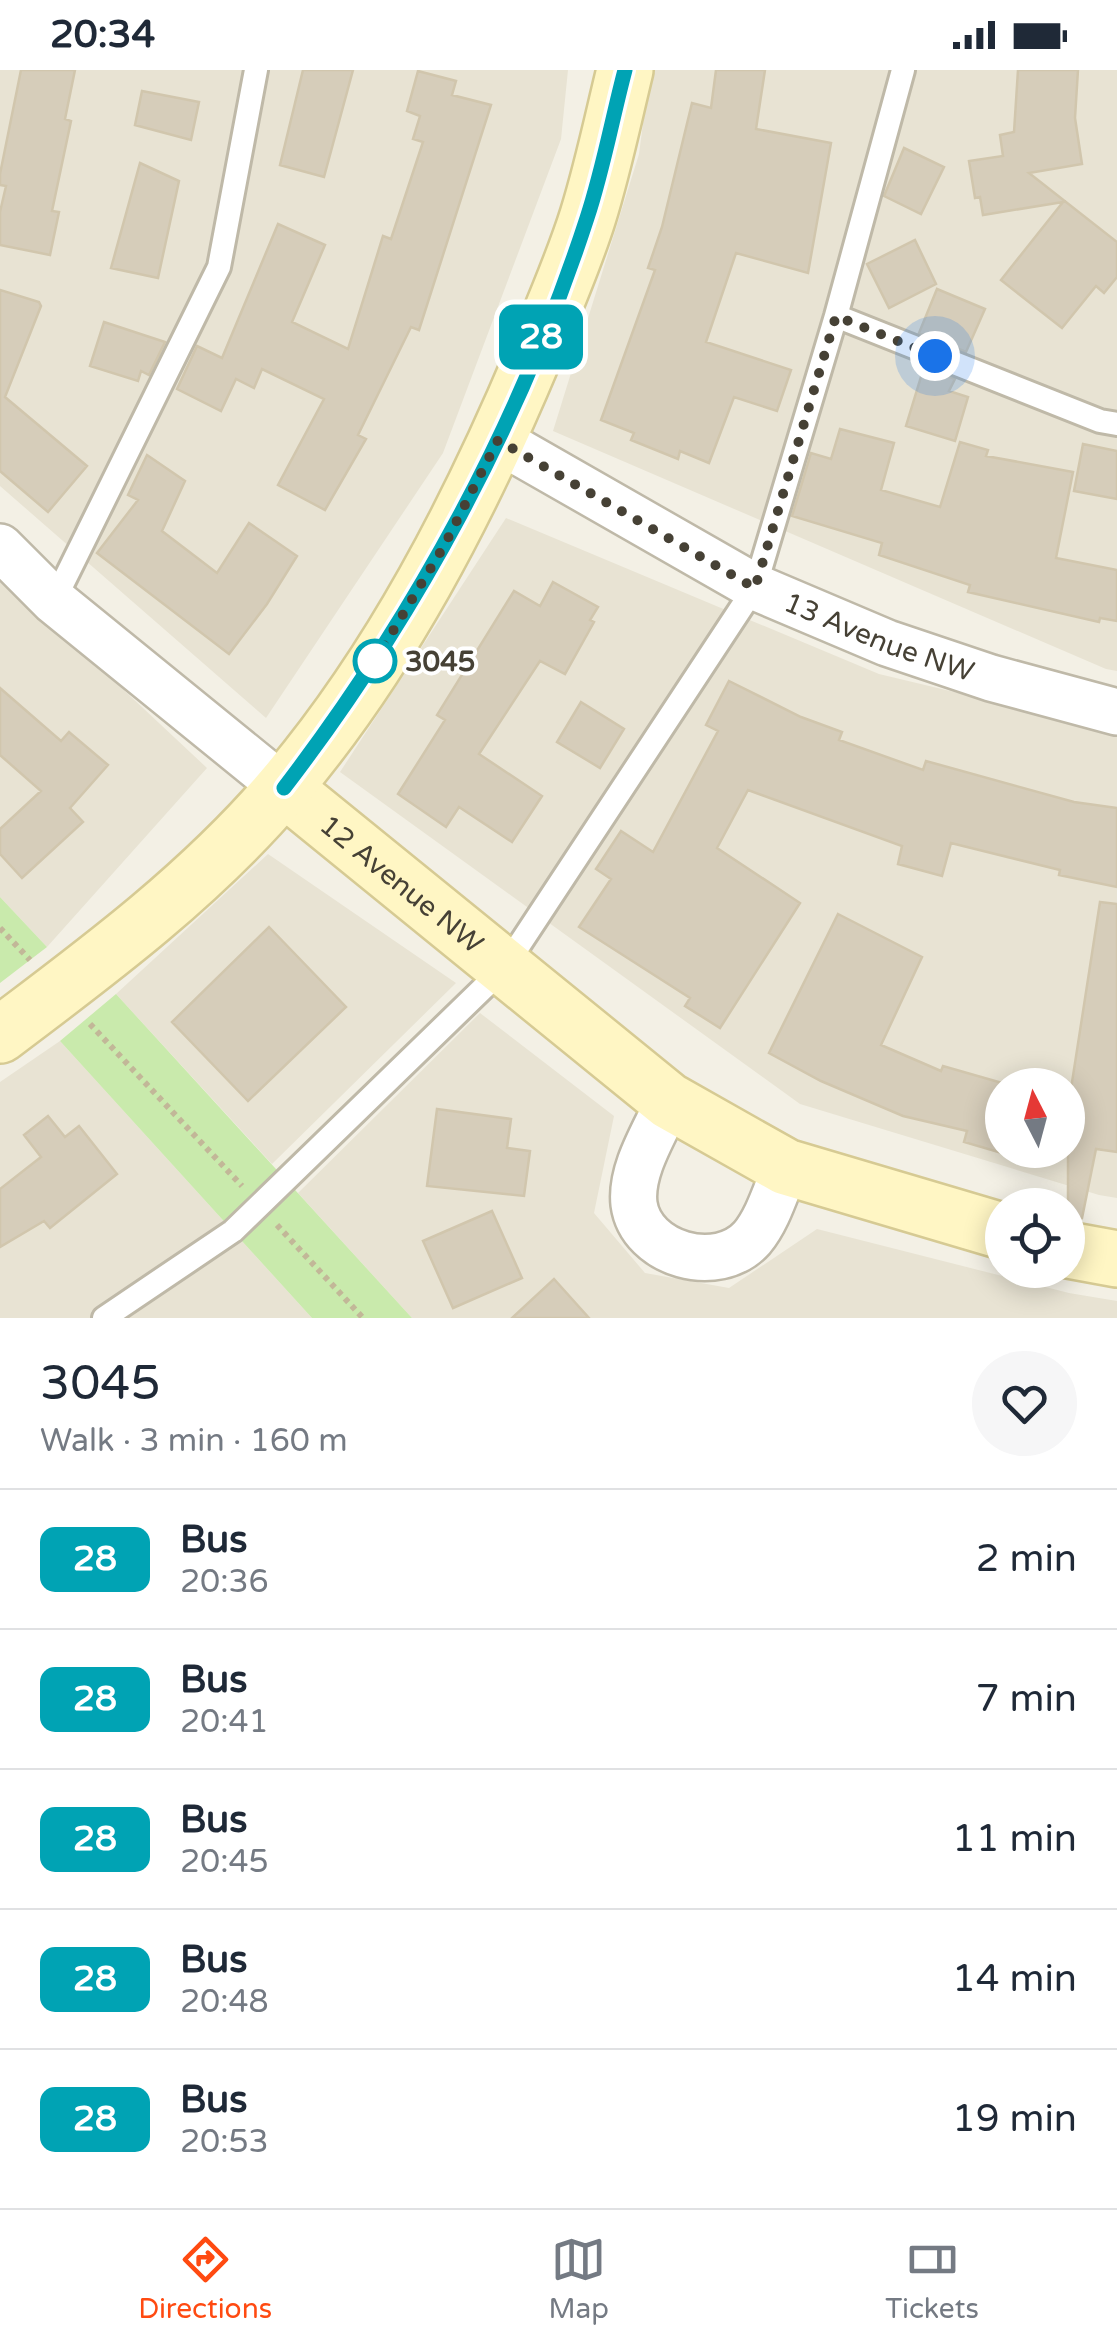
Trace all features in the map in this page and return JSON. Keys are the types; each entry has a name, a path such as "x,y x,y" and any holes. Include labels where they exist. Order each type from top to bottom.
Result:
{"street":[{"path":"0,1035 179,896 284,788 397,628 498,440 588,217 625,70"},
{"name":"13 Avenue NW","path":"498,440 755,588 887,643 990,678 1117,712"},
{"name":"12 Avenue NW","path":"0,547 54,600 668,1102 786,1168 985,1226"},
{"path":"668,1102 636,1176 634,1204 642,1228 660,1246 690,1257 715,1256 741,1248 762,1223 786,1168"},
{"path":"1085,1253 1117,1258"}],"lane":[{"path":"54,600 219,267 256,70"},
{"path":"104,1318 233,1232 504,968 755,588 904,70"},
{"path":"836,316 1100,421 1117,424"}],"path":[{"path":"0,928 363,1318"}],"shaded area":[{"path":"0,70 568,70 561,139 443,453 266,718 0,486"},
{"path":"650,70 1117,70 1117,671 553,431 639,154"},
{"path":"506,518 879,674 1117,731 1117,1198 1010,1168 1085,1168 1085,1068 985,1068 985,1160 800,1104 340,772"},
{"path":"0,574 207,768 47,947 0,897"},
{"path":"268,854 456,983 272,1164 116,994"},
{"path":"480,1013 614,1116 594,1213 645,1273 729,1288 817,1229 985,1272 985,1288 1049,1288 1117,1301 1117,1318 412,1318 298,1193"},
{"path":"60,1041 312,1318 0,1318 0,1082"}],"green space":[{"path":"0,897 47,947 0,983"},
{"path":"116,994 412,1318 312,1318 60,1041"}],"building":[{"path":"21,70 75,70 65,119 71,121 52,211 59,212 50,255 0,245 0,212 6,186 0,185 0,174"},
{"path":"303,70 353,70 324,177 280,165"},
{"path":"716,70 765,70 756,129 831,143 808,273 736,253 706,342 791,370 777,411 734,397 709,463 680,451 678,459 631,440 634,433 601,420 655,270 648,268 692,103 711,108"},
{"path":"1018,70 1078,70 1075,118 1082,164 1029,173 1117,242 1117,277 1104,293 1096,286 1062,328 1001,280 1063,202 983,215 980,197 975,198 969,161 1003,156 1000,135 1014,132"},
{"path":"418,71 456,81 452,95 491,105 419,330 411,327 358,435 366,439 325,510 278,485 324,399 262,369 254,388 236,379 221,411 177,389 197,346 222,358 278,224 325,245 292,322 348,349 383,236 391,239 423,142 413,139 420,116 407,111"},
{"path":"142,91 199,102 191,140 135,125"},
{"path":"904,148 944,167 921,214 884,196"},
{"path":"140,163 179,181 158,278 111,268"},
{"path":"915,240 936,284 889,308 867,264"},
{"path":"937,289 985,309 966,352 919,333"},
{"path":"0,290 41,306 5,397 87,466 48,512 0,471"},
{"path":"104,322 165,342 149,375 141,371 138,381 90,366"},
{"path":"924,367 955,379 949,391 968,397 955,441 906,426"},
{"path":"840,429 894,443 881,490 940,507 960,442 988,450 986,456 1073,472 1056,558 1117,570 1117,621 1100,618 1099,622 968,592 970,585 879,555 882,543 792,516 811,453 831,459"},
{"path":"1083,444 1117,451 1117,499 1074,491"},
{"path":"147,455 185,481 162,531 217,573 249,523 297,556 229,654 97,553 138,500 128,495"},
{"path":"553,582 598,607 590,620 594,622 565,674 540,661 479,754 542,796 512,842 459,807 446,827 398,794 445,720 437,715 514,591 540,606"},
{"path":"729,681 801,717 842,732 839,740 923,770 926,761 1074,802 1117,808 1117,887 1059,875 1060,870 951,843 942,876 898,864 902,846 748,790 717,848 800,903 720,1028 685,1006 690,998 579,927 611,879 596,869 621,831 653,852 718,731 706,725"},
{"path":"0,688 61,741 69,732 108,765 70,808 83,822 22,878 0,854 0,829 41,791 0,755"},
{"path":"581,702 624,729 600,768 557,742"},
{"path":"1100,902 1117,904 1117,1152 1096,1149 1085,1203 1085,1188 1068,1188 1068,1168 1085,1168 1085,1068 1074,1068"},
{"path":"838,914 922,957 881,1045 941,1071 943,1066 985,1078 985,1148 964,1142 967,1131 903,1116 821,1081 769,1053"},
{"path":"269,927 346,1007 248,1101 172,1022"},
{"path":"437,1109 511,1119 507,1148 530,1151 524,1196 427,1186"},
{"path":"48,1116 65,1137 79,1126 117,1174 50,1228 44,1221 0,1247 0,1189 41,1157 24,1135"},
{"path":"492,1211 522,1278 453,1308 423,1241"},
{"path":"554,1279 589,1318 512,1318"}],"bus line":[{"name":"28","path":"284,788 397,628 498,440 588,217 625,70"}],"place":[{"name":"3045","path":"375,661"}],"route":[{"path":"375,661 444,546 498,440 755,588 836,316 935,356"}]}
